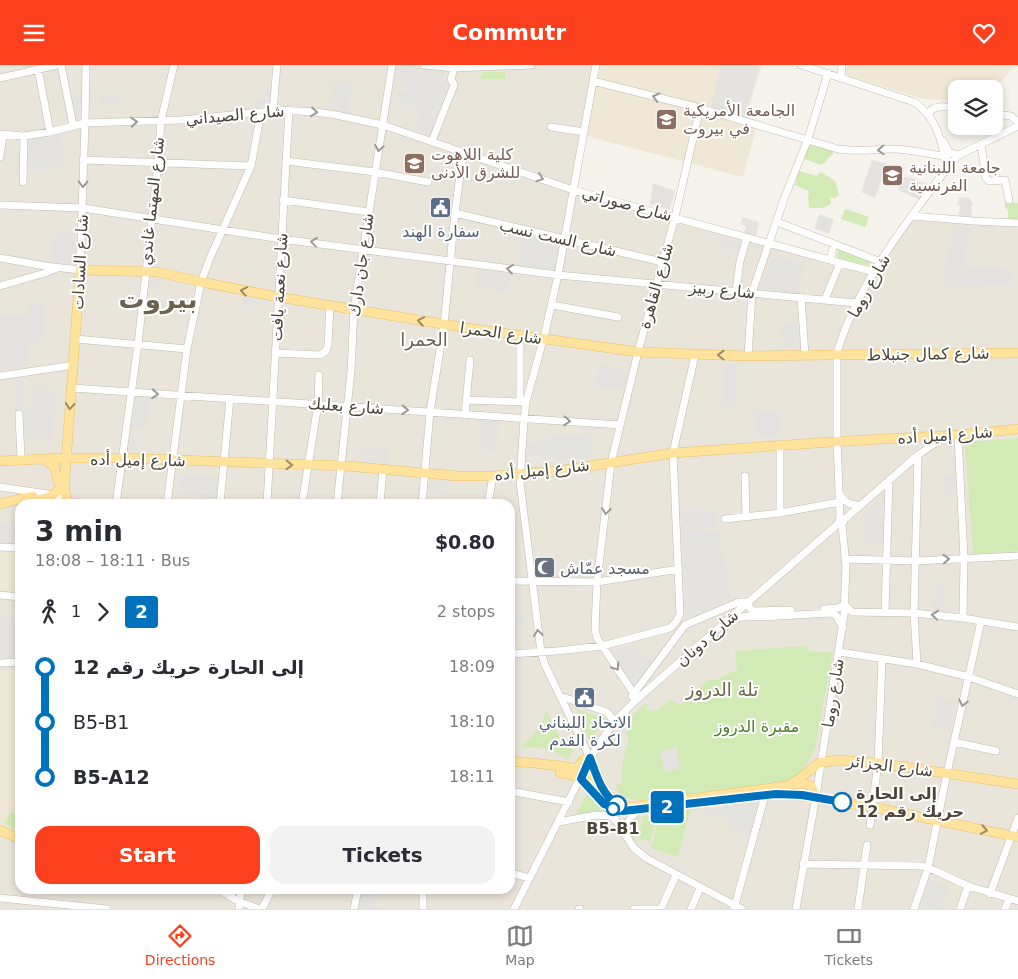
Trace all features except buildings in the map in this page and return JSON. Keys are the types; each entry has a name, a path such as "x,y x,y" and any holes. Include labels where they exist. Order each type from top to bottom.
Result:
{"main road":[{"name":"شارع الحمرا","path":"80,270 145,271 170,274 278,297 444,325 638,353 748,356 837,355"},
{"name":"شارع السادات","path":"62,479 74,365 80,270"},
{"name":"شارع كمال جنبلاط","path":"837,355 1018,353"},
{"name":"شارع إميل أده","path":"0,461 121,458 342,466 493,476 558,471 674,453 837,441 954,435 1018,429"},
{"path":"42,459 54,466 62,479 67,499"},
{"path":"39,499 60,489 62,479"},
{"path":"27,499 49,495"},
{"path":"0,504 15,501"},
{"path":"0,510 15,506"},
{"path":"579,776 583,760 586,757 590,758"},
{"name":"شارع الجزائر","path":"822,762 838,760 878,763 1018,784"},
{"path":"515,762 579,776 600,784 612,800 622,806 635,807 789,794 872,807 1015,836"},
{"path":"791,784 822,762"},
{"path":"515,767 579,776 604,804 623,811 640,810 771,789 791,784 808,784 812,787 816,797"},
{"path":"0,830 15,837"},
{"path":"0,836 15,842"}],"street":[{"path":"0,78 56,65"},
{"path":"61,65 73,125"},
{"name":"شارع السادات","path":"80,270 86,65"},
{"name":"شارع المهتما غاندي","path":"117,499 138,344 161,121 174,65"},
{"path":"273,111 277,65"},
{"name":"شارع جان دارك","path":"338,499 348,406 354,309 392,65"},
{"path":"424,65 454,68 531,65"},
{"path":"523,402 552,305 596,65"},
{"path":"801,65 914,102 929,115 950,153 959,155 981,145 1017,121 1011,116 1003,115"},
{"path":"841,77 842,65"},
{"path":"432,141 454,85 451,79 454,68"},
{"path":"38,69 50,132"},
{"path":"748,356 752,293 784,199 810,139 829,74"},
{"path":"593,81 700,108 847,150 900,149 944,156"},
{"path":"929,115 931,110 940,106 948,107"},
{"name":"شارع القاهرة","path":"602,646 596,633 598,582 611,463 638,353 675,217 700,108"},
{"name":"شارع الصيداني","path":"1,135 24,136 50,132 85,123 161,121 288,110 336,115 383,125"},
{"name":"شارع نعمة يافت","path":"267,499 288,110"},
{"path":"168,499 187,349 201,282 251,166 261,112"},
{"name":"شارع صوراتي","path":"383,125 573,190 770,243 871,273"},
{"path":"551,127 584,132"},
{"path":"929,154 936,151 939,134"},
{"path":"939,134 944,156 948,158 947,167"},
{"path":"0,157 1,135"},
{"path":"23,182 24,136"},
{"path":"981,145 986,178 992,181 1005,181 1009,199"},
{"path":"422,499 430,412 444,325 455,213 464,152"},
{"name":"شارع روما","path":"796,909 822,762 845,605 845,559 843,540 838,527 840,502 837,441 837,355 856,303 871,273 881,262 947,167 959,155"},
{"path":"83,160 251,166"},
{"path":"286,161 375,172 428,182"},
{"path":"283,199 368,212"},
{"name":"شارع ربيز","path":"0,205 83,208 281,239 558,275 856,303"},
{"name":"شارع الست نسب","path":"455,213 662,262"},
{"path":"912,216 1018,223"},
{"path":"777,222 881,262"},
{"path":"736,291 740,261 747,237"},
{"path":"830,260 834,244"},
{"path":"0,258 80,270"},
{"path":"824,299 840,263"},
{"path":"0,286 57,268"},
{"path":"801,297 805,355"},
{"path":"276,353 320,355 326,351 330,305"},
{"path":"552,305 618,317"},
{"path":"520,336 524,419 520,474 522,510 541,652 545,665 590,758 600,784"},
{"path":"76,339 187,349"},
{"path":"515,654 602,646 670,628 676,622 680,614 674,453 695,355"},
{"path":"465,415 470,360"},
{"path":"0,376 74,365"},
{"path":"303,499 318,404 320,375"},
{"name":"شارع بعلبك","path":"72,388 620,425"},
{"path":"220,499 230,398"},
{"path":"466,400 523,402"},
{"path":"19,414 21,460"},
{"path":"962,618 964,559 954,435 941,439 918,455 860,505 838,527 826,535 749,602 751,610 759,612 838,608 845,605 852,612 914,613 1018,627"},
{"path":"780,445 780,513"},
{"path":"917,664 914,613 918,455"},
{"path":"380,499 383,469"},
{"path":"489,499 493,476"},
{"path":"745,476 746,516"},
{"path":"885,612 889,480"},
{"path":"0,487 49,495 62,499"},
{"path":"839,491 844,501 849,504 860,505"},
{"path":"725,519 780,513 840,502"},
{"path":"826,535 835,535 843,540"},
{"path":"0,549 15,549"},
{"path":"845,559 915,561 1018,555"},
{"path":"515,581 598,582 679,569"},
{"path":"0,595 15,596"},
{"name":"شارع دونان","path":"621,715 634,693 677,634 690,622 739,602 749,602"},
{"name":"شارع دونان","path":"590,758 614,723 636,700 749,602"},
{"path":"728,621 748,616 830,613 836,615 843,628"},
{"path":"680,614 684,620 690,622"},
{"path":"914,909 928,868 939,821 947,773 981,621"},
{"path":"670,628 675,629 677,634"},
{"path":"602,646 634,693"},
{"path":"839,652 917,664 969,677 1018,694"},
{"path":"870,825 878,763 882,659"},
{"path":"0,663 15,662"},
{"path":"560,696 607,712 612,717 614,723"},
{"path":"954,742 996,751"},
{"path":"515,909 569,802 579,776"},
{"path":"515,792 569,802"},
{"path":"559,822 596,815 608,815 616,820 634,848 641,855 737,908 765,795"},
{"path":"626,835 628,821 640,810"},
{"path":"990,894 1015,836 1018,818"},
{"path":"858,909 866,845"},
{"path":"803,864 909,865 928,868 968,886 1009,900 1018,901"},
{"path":"515,874 530,878"},
{"path":"634,909 661,909 676,875"},
{"path":"960,909 968,886"},
{"path":"691,909 700,888"},
{"path":"225,894 239,905 260,909 269,894"},
{"path":"354,909 357,894"},
{"path":"423,894 423,909"},
{"path":"0,897 102,909"},
{"path":"1006,909 1009,900"}],"shaded area":[{"path":"0,65 596,65 573,189 868,270 912,216 1018,223 1018,909 0,909"},
{"path":"394,65 446,72 445,79 451,83 430,136 418,132 419,127 417,125 420,108 397,103 398,92 406,93 408,83 393,81"},
{"name":"الجامعة الأمريكية في بيروت","path":"601,65 762,65 744,124 756,129 743,177 586,136"},
{"path":"720,65 760,65 744,117 711,108"},
{"path":"847,65 1018,65 1002,80 948,80 948,100 924,99 845,75"},
{"path":"333,81 351,84 347,114 328,110"},
{"path":"266,89 274,90 272,107 267,110 254,111 255,101 264,98"},
{"path":"79,94 85,94 84,121 76,121 71,97 79,97"},
{"path":"100,96 119,96 120,106 100,105"},
{"path":"61,133 63,164 25,173 27,140"},
{"path":"872,160 887,164 875,198 861,192"},
{"path":"900,177 915,178 915,181 929,184 920,200 898,190"},
{"path":"653,183 675,191 669,211 650,204"},
{"path":"959,197 970,198 973,206 971,206 972,219 958,218 960,206 957,205"},
{"path":"820,214 834,220 828,234 814,228"},
{"path":"742,217 759,222 756,236 744,232 746,226 740,224"},
{"path":"953,225 970,228 964,258 969,267 1012,270 1012,285 943,286"},
{"path":"57,233 76,234 75,259 70,264 51,263 52,246"},
{"path":"523,233 560,240 555,272 517,266"},
{"path":"722,233 742,237 739,251 719,247"},
{"path":"776,256 802,264 805,267 798,293 762,290 771,257 775,258"},
{"path":"478,269 511,274 508,292 475,287"},
{"path":"151,276 163,278 161,287 149,285"},
{"path":"244,296 259,298 257,308 243,304"},
{"path":"44,303 43,342 29,342 26,365 0,370 0,316 29,316 28,306"},
{"path":"780,323 800,324 801,348 782,348"},
{"path":"599,363 610,364 610,368 626,370 624,389 595,386"},
{"path":"724,364 738,364 737,399 731,407 722,407"},
{"path":"23,377 25,408 34,407 34,385 43,384 44,390 55,390 52,439 39,440 39,438 34,438 33,435 22,435 22,412 14,412 14,379"},
{"path":"135,396 149,398 147,428 134,427 133,439 137,440 137,451 129,451"},
{"path":"755,411 779,411 780,437 757,437"},
{"path":"480,420 499,421 498,451 478,450"},
{"path":"590,435 590,458 556,462 555,458 526,454 527,444 538,445 538,438"},
{"path":"376,447 389,450 388,466 362,465 364,450 375,450"},
{"path":"180,475 219,477 217,495 213,495 213,499 178,493"},
{"path":"944,475 954,475 955,496 945,496"},
{"path":"431,480 446,481 445,494 427,493 428,483"},
{"path":"886,497 886,543 862,543 863,524 868,523 865,517"},
{"path":"682,509 716,511 716,528 683,526"},
{"path":"0,523 15,523 15,546 0,545"},
{"path":"683,529 719,532 732,598 688,618 684,615"},
{"path":"15,550 15,592 0,590 0,552"},
{"path":"934,585 944,585 942,610 933,610"},
{"path":"515,614 525,614 527,625 515,626"},
{"path":"15,616 15,658 0,658 0,617"},
{"path":"631,646 655,663 634,687 613,652"},
{"path":"0,671 15,671 15,832 0,826"},
{"path":"937,697 956,704 950,730 932,727"},
{"path":"677,747 679,769 665,772 660,752"},
{"path":"761,802 752,836 729,830 731,820 691,810"},
{"path":"929,878 950,888 943,909 920,907"},
{"path":"359,894 378,894 376,909 356,909"}],"green space":[{"path":"482,72 505,72 505,79 480,79"},
{"path":"810,143 832,150 833,154 825,163 820,165 803,158"},
{"path":"799,171 817,176 821,172 835,181 839,195 835,198 830,197 831,204 823,208 809,208 809,191 795,185"},
{"path":"1005,202 1018,203 1018,220 1008,220 1008,210 1005,207"},
{"path":"845,209 869,217 865,227 841,219"},
{"path":"839,248 871,262 869,266 836,258"},
{"path":"1018,438 1018,551 973,554 965,442"},
{"name":"مقبرة الدروز","path":"805,646 811,652 833,652 815,748 797,776 787,781 639,800 627,798 619,792 615,785 622,784 623,762 629,741 627,734 628,724 633,715 646,703 648,705 646,707 650,711 652,709 655,712 670,700 680,705 709,680 716,680 737,670 735,651"},
{"path":"546,709 560,738 574,750 568,760 546,749 535,747 522,748 521,745 534,734 540,725"},
{"path":"576,709 607,719 589,740"},
{"path":"590,790 606,811 575,815"},
{"path":"690,810 678,857 651,848 660,815 658,814"},
{"path":"10,813 15,815 15,829 4,824"},
{"path":"644,815 657,818 650,842 638,838"},
{"path":"641,816 634,842 631,827 634,821"}],"bus line":[{"name":"2","path":"617,805 604,791 590,758 581,779 604,804 618,811 630,812 776,794 802,795 842,802"}],"place":[{"name":"الجامعة الأمريكية في بيروت","path":"667,119"},
{"name":"كلية اللاهوت للشرق الأدنى","path":"415,163"},
{"name":"جامعة اللبنانية الفرنسية","path":"893,176"},
{"name":"سفارة الهند","path":"441,207"},
{"name":"مسجد عمّاش","path":"544,568"},
{"name":"الاتحاد اللبناني لكرة القدم","path":"585,698"},
{"name":"إلی الحارة حريك رقم 12","path":"842,802"},
{"name":"B5-B1","path":"613,809"}],"district":[{"name":"بيروت","path":"158,299"},
{"name":"الحمرا","path":"424,339"},
{"name":"تلة الدروز","path":"722,689"}]}
